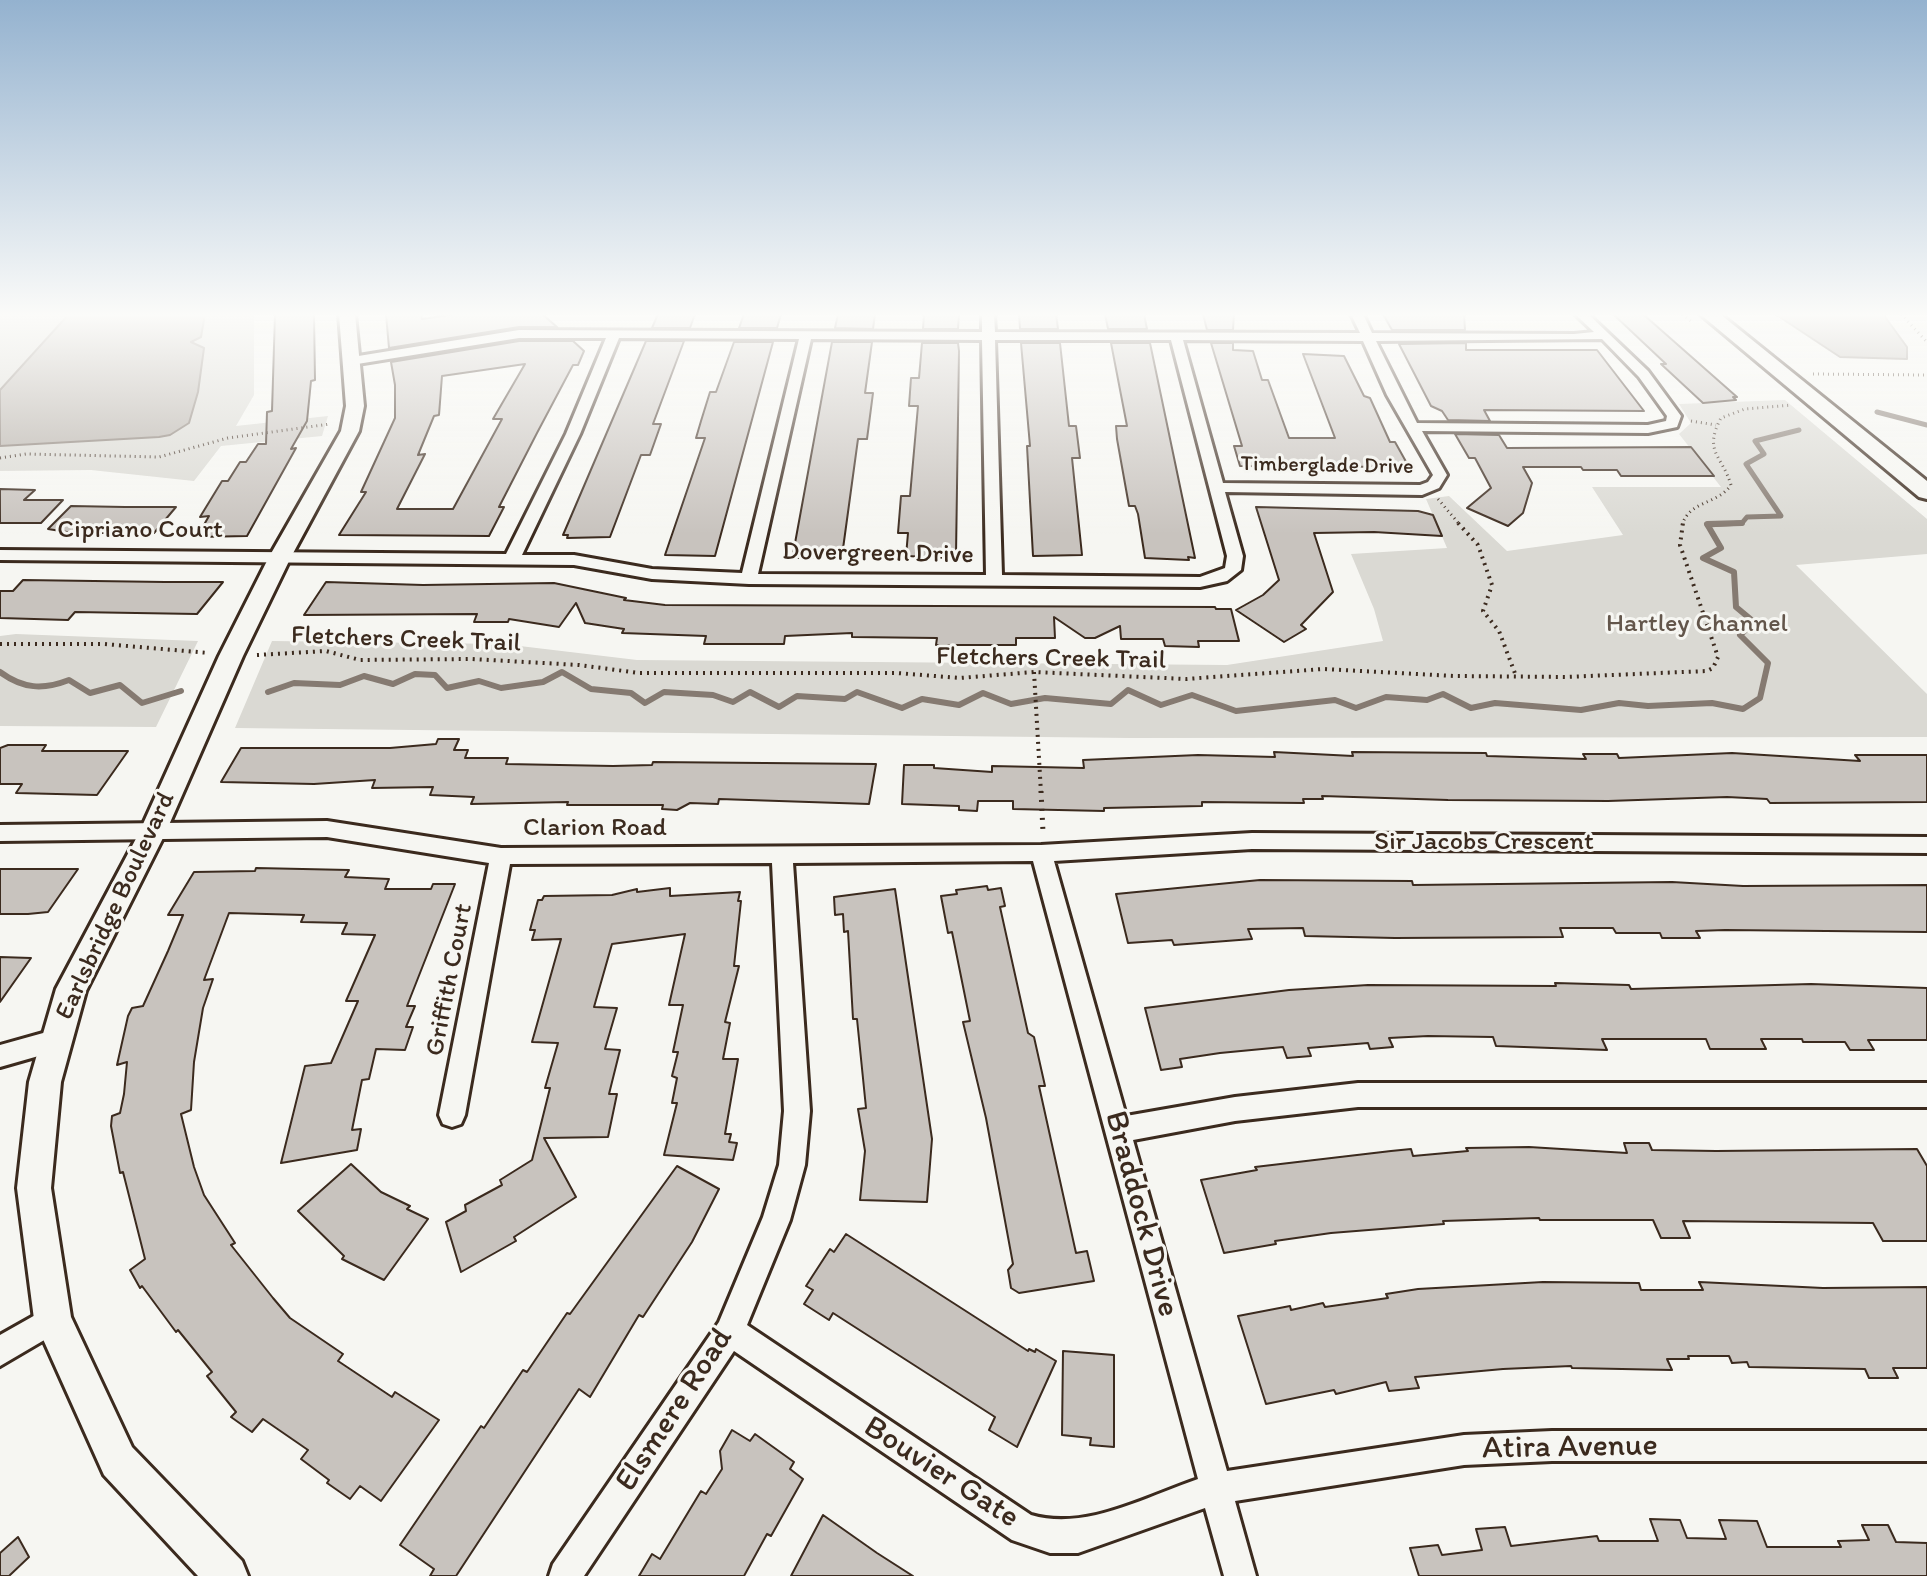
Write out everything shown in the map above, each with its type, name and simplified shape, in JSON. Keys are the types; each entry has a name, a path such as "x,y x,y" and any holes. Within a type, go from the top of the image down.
{"main road":[{"path":"1798,388 1927,492"}],"street":[{"name":"Earlsbridge Boulevard","path":"227,1576 118,1461 53,1319 34,1188 45,1082 71,989 152,834 231,656 280,557 350,431 355,406 353,388"},
{"path":"511,560 573,434 592,388"},
{"path":"749,579 794,388"},
{"path":"991,388 994,582"},
{"name":"Dovergreen Drive","path":"280,557 574,560 652,574 749,579 1200,582 1221,577 1233,570 1235,556 1190,388"},
{"name":"Timberglade Drive","path":"1217,487 1422,490 1434,485 1440,475 1391,388"},
{"path":"1414,427 1665,427 1672,424 1673,418 1654,388"},
{"name":"Cipriano Court","path":"0,555 280,557"},
{"name":"Clarion Road","path":"0,833 152,834 327,829 501,856 782,855 1042,842"},
{"name":"Sir Jacobs Crescent","path":"1042,842 1927,845"},
{"name":"Braddock Drive","path":"1042,842 1240,1576"},
{"name":"Elsmere Road","path":"565,1576 730,1331 751,1274 776,1220 792,1165 797,1111 782,855"},
{"name":"Griffith Court","path":"452,1115 501,856"},
{"path":"0,1056 54,1041"},
{"path":"1118,1130 1235,1109 1358,1095 1927,1095"},
{"path":"0,1351 53,1319"},
{"name":"Bouvier Gate","path":"730,1331 1023,1529 1050,1537 1078,1537 1217,1488"},
{"name":"Atira Avenue","path":"1217,1488 1464,1450 1552,1446 1927,1446"}],"path":[{"path":"1673,418 1716,425 1731,412 1816,403"},
{"path":"0,458 26,454 159,457 228,438 352,421"},
{"name":"Fletchers Creek Trail","path":"0,644 141,645 231,656 326,651 360,660 472,659 670,674 897,673 960,678 1034,672 1186,679 1323,669 1455,676 1698,672 1713,668 1718,657 1680,545 1679,525 1692,507 1722,496 1731,485 1711,441 1716,425"},
{"path":"1434,485 1437,498 1478,545 1492,585 1483,611 1499,631 1516,676"},
{"path":"1034,672 1042,842"}],"green space":[{"path":"0,388 254,388 254,395 236,426 328,416 322,436 221,446 194,481 91,470 0,471"},
{"name":"Hartley Channel","path":"1785,400 1927,519 1927,554 1796,565 1927,694 1927,737 1130,738 235,728 272,641 503,644 637,660 1227,665 1383,641 1374,609 1351,554 1447,548 1426,499 1449,496 1507,551 1623,535 1592,487 1721,487 1679,434 1691,423 1679,404"},
{"path":"16,634 198,641 156,727 0,726 0,636"}],"shaded area":[{"path":"2,388 199,388 189,423 170,435 0,446"}],"building":[{"path":"273,388 310,388 307,421 291,449 296,448 247,536 197,537 209,516 200,517 222,481 228,481 240,462 246,462 258,444 266,444 267,412 272,411"},
{"path":"395,388 441,388 439,415 434,416 418,455 425,454 397,509 453,509 502,419 493,419 511,388 561,388 499,507 504,507 489,536 339,535 366,492 361,492 395,418"},
{"path":"626,388 667,388 653,424 661,424 650,455 641,455 610,537 567,538 568,535 563,535"},
{"path":"718,388 761,388 715,556 665,555 705,438 696,438 710,392 716,392"},
{"path":"824,388 866,388 865,393 873,393 867,439 858,439 842,556 798,558 793,554"},
{"path":"910,388 958,388 956,555 949,558 906,556 908,533 898,533 901,496 910,496 918,406 909,406"},
{"path":"1025,388 1065,388 1069,426 1076,426 1080,458 1072,458 1082,555 1033,556 1027,446 1030,446"},
{"path":"1120,388 1159,388 1195,558 1145,558 1138,514 1135,506 1129,506 1117,439 1116,426 1127,426"},
{"path":"1224,388 1271,388 1289,438 1335,438 1316,388 1360,388 1364,396 1370,398 1390,442 1395,442 1409,467 1240,466 1234,446 1242,446"},
{"path":"1421,388 1626,388 1644,411 1484,410 1490,421 1448,420 1442,411 1431,406"},
{"path":"1686,388 1726,388 1737,397 1733,397 1736,400 1703,403"},
{"path":"1455,434 1499,435 1507,448 1691,447 1714,476 1621,476 1617,470 1523,467 1532,483 1523,513 1508,526 1467,508 1491,488 1475,458 1469,458"},
{"path":"0,489 35,490 24,500 63,500 41,523 0,523"},
{"path":"71,506 176,507 154,533 73,533 48,529"},
{"path":"1256,507 1418,511 1433,515 1442,536 1374,532 1314,533 1333,592 1301,625 1306,629 1284,642 1236,610 1263,595 1279,580"},
{"path":"23,580 223,582 197,614 75,612 68,620 0,618 0,591 13,591"},
{"path":"326,582 423,585 554,583 626,598 624,600 665,605 1215,607 1231,609 1239,641 1198,641 1199,647 1165,646 1163,639 1121,639 1120,626 1095,638 1085,638 1054,617 1055,638 1016,638 1016,645 936,645 937,638 852,637 852,633 785,636 784,644 704,644 706,636 622,633 624,629 585,623 576,603 559,627 509,619 508,622 474,622 477,614 304,615"},
{"path":"438,739 459,739 454,750 468,750 465,758 508,758 506,764 876,764 869,804 719,799 718,804 690,803 677,810 662,809 663,805 567,805 568,802 471,804 474,797 430,795 433,787 372,788 375,780 314,784 221,782 241,748 390,748 436,744"},
{"path":"8,745 46,745 42,751 128,751 97,795 16,793 22,784 0,784 0,748"},
{"path":"1274,752 1353,756 1352,752 1486,753 1487,756 1586,759 1583,754 1617,754 1619,758 1732,753 1860,761 1855,755 1927,755 1927,802 1770,803 1767,799 1727,797 1608,801 1322,796 1323,799 1303,799 1304,803 1202,802 1202,806 1104,808 1104,811 1013,809 1013,801 978,801 977,811 959,810 959,806 902,804 904,765 992,772 992,766 1084,768 1083,760 1198,755 1275,757"},
{"path":"256,868 349,870 345,877 389,879 385,889 431,889 433,884 455,884 407,1006 415,1006 406,1027 413,1027 405,1050 376,1049 369,1079 362,1080 352,1130 361,1129 357,1150 281,1163 305,1066 331,1063 358,1001 346,1001 375,935 342,934 347,923 301,922 304,915 229,913 204,980 213,979 203,1008 194,1062 191,1110 181,1114 204,1195 235,1243 231,1245 273,1298 290,1318 343,1354 338,1361 392,1397 395,1392 439,1420 381,1501 360,1486 350,1499 301,1459 308,1450 263,1419 252,1432 231,1417 236,1412 207,1376 212,1372 178,1330 176,1332 142,1286 140,1288 130,1270 145,1259 123,1172 120,1173 111,1126 112,1116 120,1113 124,1094 127,1062 117,1065 128,1016 132,1008 143,1006 183,915 168,915 194,872 255,871"},
{"path":"0,869 78,869 48,912 0,914"},
{"path":"1260,880 1412,881 1413,885 1672,882 1743,886 1927,885 1927,932 1725,930 1696,931 1700,938 1662,938 1660,933 1616,933 1613,928 1560,928 1563,937 1395,938 1305,936 1303,928 1248,929 1252,939 1174,945 1172,940 1128,943 1116,894"},
{"path":"987,886 988,890 1001,888 1005,906 1000,907 1028,1033 1034,1037 1045,1086 1039,1086 1076,1253 1087,1251 1094,1281 1019,1293 1011,1288 1008,1270 1013,1264 986,1118 963,1022 970,1021 952,932 948,933 941,896 957,894 956,890"},
{"path":"670,888 670,896 740,892 734,966 739,966 725,1022 730,1023 723,1059 738,1059 725,1134 731,1134 729,1142 737,1143 733,1160 664,1155 677,1103 672,1103 677,1078 672,1076 678,1052 673,1052 683,1005 669,1005 685,934 612,944 594,1007 617,1008 605,1049 620,1050 609,1094 617,1094 608,1137 544,1138 576,1197 514,1237 516,1241 461,1272 446,1222 466,1211 465,1205 502,1185 500,1180 532,1160 550,1088 545,1088 558,1043 532,1042 561,939 532,940 535,930 530,930 538,900 544,896 612,895 637,889 637,892"},
{"path":"895,889 932,1139 927,1202 860,1200 865,1151 858,1109 866,1108 857,1019 853,1019 848,931 844,932 843,914 835,915 834,897"},
{"path":"0,957 31,958 0,1002"},
{"path":"1555,983 1629,985 1631,989 1811,984 1927,988 1927,1040 1868,1040 1874,1050 1850,1050 1845,1042 1803,1042 1802,1039 1761,1039 1766,1049 1710,1049 1706,1039 1602,1039 1607,1050 1496,1046 1493,1037 1428,1036 1389,1038 1393,1047 1370,1049 1368,1043 1308,1048 1311,1056 1287,1058 1283,1047 1220,1053 1180,1059 1182,1067 1161,1070 1145,1008 1289,990 1368,985 1556,986"},
{"path":"1624,1143 1649,1143 1652,1150 1917,1149 1927,1166 1927,1241 1883,1241 1873,1223 1683,1221 1690,1238 1661,1238 1653,1220 1539,1218 1443,1221 1444,1224 1331,1233 1275,1241 1276,1244 1224,1253 1201,1180 1257,1170 1255,1167 1411,1149 1413,1156 1468,1151 1466,1148 1529,1147 1627,1153"},
{"path":"351,1164 381,1192 428,1219 384,1280 342,1259 344,1256 298,1211"},
{"path":"677,1166 719,1189 692,1242 643,1317 639,1315 590,1397 579,1389 456,1576 430,1576 434,1569 400,1545 481,1426 484,1428 523,1370 527,1372"},
{"path":"846,1234 1028,1351 1035,1352 1036,1349 1056,1361 1017,1447 989,1430 995,1417 833,1313 829,1320 804,1304 813,1290 806,1286 830,1249 834,1252"},
{"path":"1543,1282 1639,1283 1641,1290 1703,1290 1699,1282 1823,1288 1927,1287 1927,1368 1893,1368 1898,1378 1869,1378 1865,1369 1749,1367 1747,1362 1732,1363 1729,1356 1688,1356 1689,1359 1667,1359 1672,1370 1571,1366 1503,1369 1415,1377 1419,1388 1389,1391 1386,1382 1336,1394 1334,1390 1266,1404 1238,1316 1290,1306 1291,1310 1323,1303 1325,1307 1388,1298 1386,1294 1418,1289"},
{"path":"1063,1351 1114,1355 1114,1447 1090,1445 1091,1438 1062,1435"},
{"path":"732,1430 750,1441 755,1434 794,1462 790,1469 803,1479 771,1536 767,1534 744,1576 639,1576 652,1554 660,1559 701,1491 706,1494 722,1469 720,1451"},
{"path":"823,1515 877,1553 913,1576 791,1576"},
{"path":"1650,1519 1680,1520 1687,1538 1726,1539 1719,1520 1757,1521 1767,1547 1841,1547 1838,1541 1869,1540 1862,1525 1888,1525 1896,1542 1927,1543 1927,1576 1419,1576 1410,1548 1438,1545 1442,1555 1482,1550 1476,1529 1505,1527 1511,1546 1597,1536 1599,1541 1658,1541"},
{"path":"18,1537 29,1557 9,1576 0,1576 0,1553"}],"waterway":[{"path":"1877,412 1927,425"},
{"path":"1742,523 1747,517 1781,516 1746,464 1764,454 1755,441 1799,430"},
{"path":"1708,525 1742,523"},
{"path":"1708,525 1742,523"},
{"path":"268,692 294,683 340,685 364,676 393,684 415,674 435,675 447,688 479,681 501,688 543,682 562,672 591,689 631,693 645,703 664,692 713,695 733,702 750,692 779,707 797,696 845,699 857,692 902,708 922,699 959,705 983,693 1011,704 1045,698 1111,704 1128,690 1161,705 1192,695 1236,711 1335,700 1356,708 1386,697 1427,700 1443,694 1471,708 1495,703 1581,710 1619,703 1648,706 1712,703 1743,709 1760,698 1768,663 1740,635 1754,622 1736,607 1734,572 1703,558 1721,548 1708,525"},
{"path":"0,672 17,682 33,686 69,680 90,693 120,685 142,703 181,691"}]}
